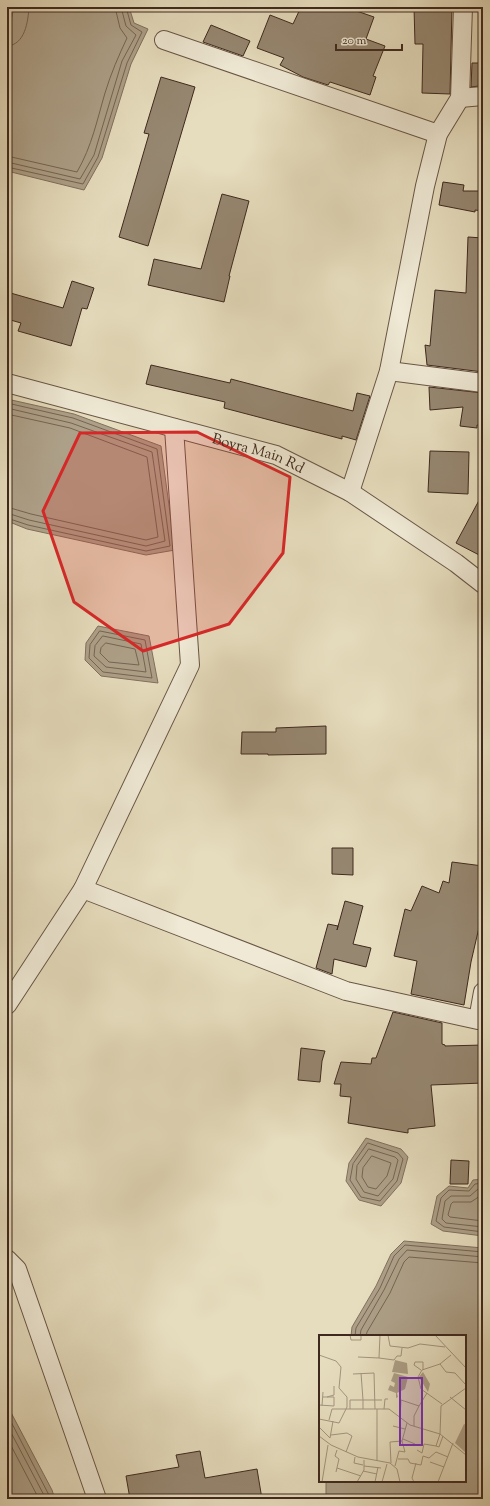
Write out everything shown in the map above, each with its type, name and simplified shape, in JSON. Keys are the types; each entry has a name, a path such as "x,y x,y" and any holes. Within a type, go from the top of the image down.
{"street":[{"path":"350,492 389,371 425,186 438,134 460,98 463,7"},
{"path":"164,40 438,134"},
{"path":"460,98 483,96"},
{"path":"389,371 483,383"},
{"name":"Boyra Main Rd","path":"7,383 276,455 350,492 456,563 483,584"},
{"path":"7,1005 82,890 190,665 174,428"},
{"path":"82,890 346,991 478,1020 483,992"},
{"path":"7,1259 17,1269 98,1499"}],"highlighted area":[{"path":"197,432 290,477 283,553 229,624 143,651 74,602 43,511 80,433"}],"water":[{"path":"14,7 129,7 134,23 148,29 131,64 102,158 84,190 7,171 7,38"},
{"path":"7,399 74,414 161,446 175,550 146,555 27,529 7,521"},
{"path":"98,626 149,636 158,683 101,676 85,660 86,643"},
{"path":"366,1138 401,1149 408,1157 401,1183 381,1206 359,1200 346,1181 349,1163"},
{"path":"483,1179 483,1236 443,1231 431,1224 437,1196 449,1186 468,1188 473,1180"},
{"path":"404,1241 483,1248 483,1499 326,1499 326,1482 466,1482 466,1335 351,1335 352,1327 376,1286 391,1254"},
{"path":"7,1405 52,1490 55,1499 7,1499"}],"building":[{"path":"301,7 345,7 374,17 366,39 385,46 373,76 376,77 370,95 330,82 328,85 303,77 280,65 284,58 257,48 270,15 293,24"},
{"path":"414,7 452,7 450,94 422,93 423,44 415,44"},
{"path":"211,25 250,41 243,56 203,42"},
{"path":"472,63 479,63 479,86 471,87"},
{"path":"161,77 195,87 148,246 119,237 149,134 144,133"},
{"path":"443,182 464,185 463,191 483,191 483,211 475,210 475,212 439,205"},
{"path":"222,194 249,201 229,276 224,302 148,285 154,259 201,269"},
{"path":"468,237 483,238 483,372 427,365 425,345 430,346 435,290 466,293"},
{"path":"72,281 94,288 87,309 82,308 71,346 18,331 21,323 7,319 7,292 63,308"},
{"path":"151,365 230,383 231,379 353,411 357,393 370,396 356,440 342,436 342,439 224,408 225,402 146,384"},
{"path":"429,387 483,393 483,426 477,425 477,428 460,426 463,407 430,410"},
{"path":"430,451 469,452 468,494 428,492"},
{"path":"483,493 483,557 456,543"},
{"path":"326,726 326,754 241,754 242,732 276,732 276,728"},
{"path":"332,848 353,848 353,875 332,874"},
{"path":"452,862 483,866 483,910 471,962 464,1005 411,994 417,961 394,956 405,909 411,911 422,886 439,893 443,881 449,883"},
{"path":"345,901 363,906 353,944 371,948 366,967 334,959 332,974 316,968 328,924 338,926 337,930"},
{"path":"393,1012 442,1023 442,1044 445,1046 483,1045 483,1083 431,1085 435,1126 408,1129 408,1133 348,1123 351,1097 340,1096 341,1084 334,1084 341,1062 371,1064 372,1058 376,1058"},
{"path":"301,1048 325,1051 322,1061 320,1082 298,1080"},
{"path":"451,1160 469,1161 468,1184 450,1184"},
{"path":"200,1451 205,1478 257,1469 262,1499 130,1499 126,1476 179,1467 176,1455"}]}
